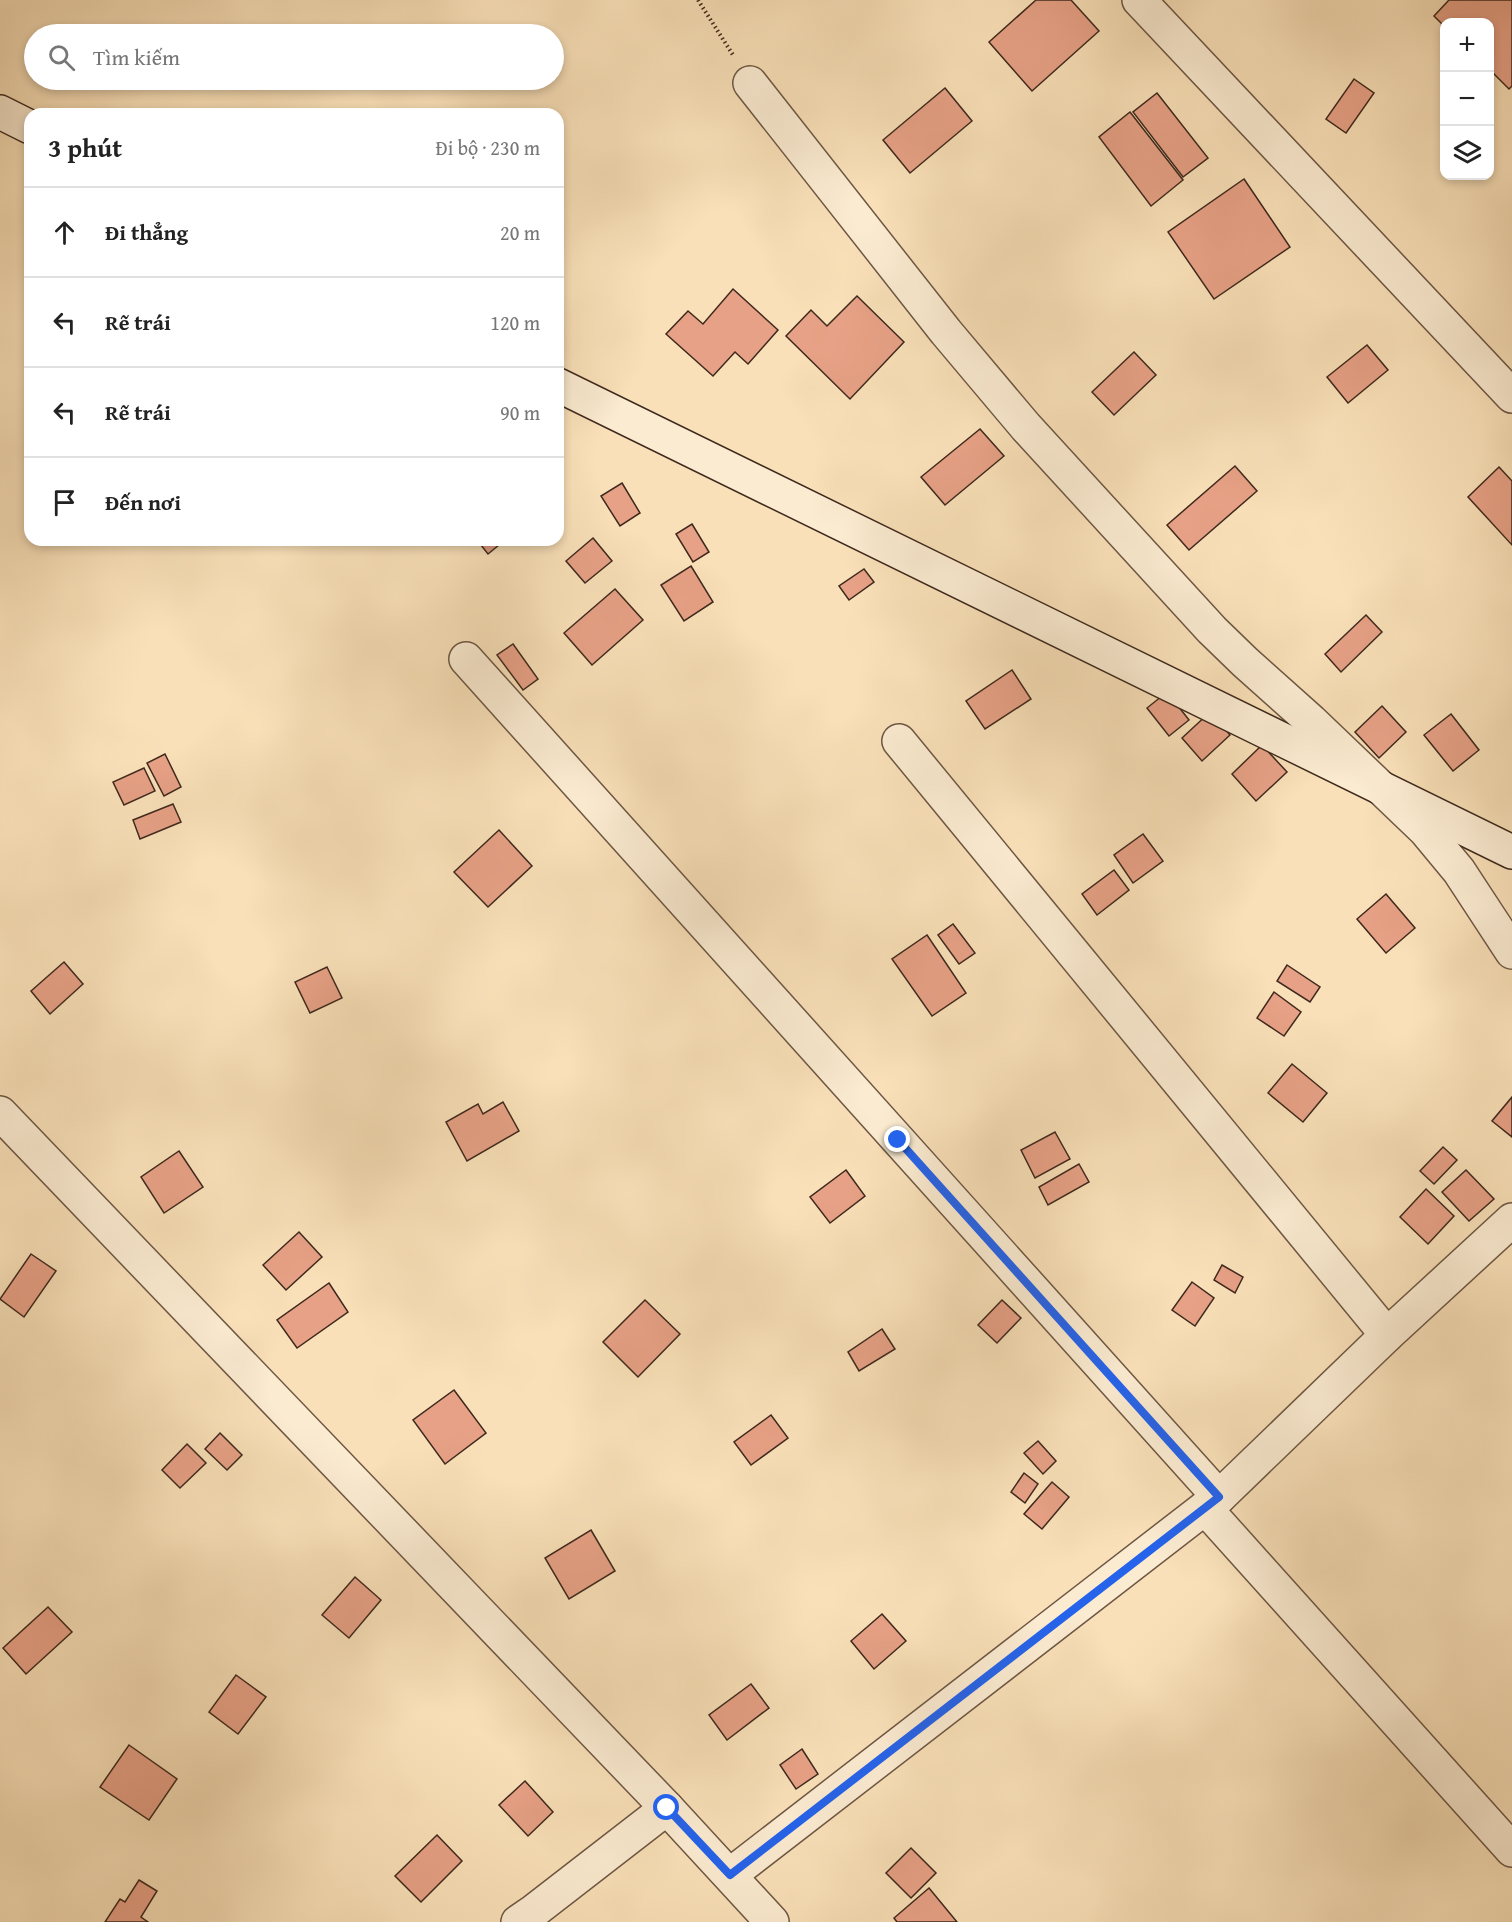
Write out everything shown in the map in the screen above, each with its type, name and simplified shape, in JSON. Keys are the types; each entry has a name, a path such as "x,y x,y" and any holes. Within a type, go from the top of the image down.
{"street":[{"path":"1139,0 1512,396"},
{"path":"750,83 946,332 1026,427 1212,630 1384,789 1441,849 1512,952"},
{"path":"0,112 24,124"},
{"path":"564,388 1512,852"},
{"path":"466,659 1212,1502 1512,1850"},
{"path":"899,741 1387,1335"},
{"path":"0,1113 667,1808 772,1922"},
{"path":"730,1875 1212,1502 1387,1335 1512,1220"},
{"path":"518,1922 667,1808"}],"path":[{"path":"698,0 750,83"}],"building":[{"path":"1036,0 1071,0 1099,31 1032,91 989,42"},
{"path":"1449,0 1512,0 1512,86 1509,89 1494,74 1494,18 1440,18 1440,22 1434,16"},
{"path":"1354,79 1374,93 1346,133 1326,119"},
{"path":"945,88 972,121 910,173 883,140"},
{"path":"1157,93 1208,158 1183,177 1133,112"},
{"path":"1130,112 1183,180 1151,206 1099,137"},
{"path":"1244,179 1290,247 1214,299 1168,232"},
{"path":"733,289 778,330 748,364 735,352 713,376 666,334 688,311 703,324"},
{"path":"857,296 904,342 850,399 786,336 811,310 827,326"},
{"path":"1367,345 1388,370 1348,403 1327,377"},
{"path":"1134,352 1156,375 1114,415 1092,392"},
{"path":"980,429 1004,456 945,505 921,477"},
{"path":"1235,466 1257,491 1189,550 1167,525"},
{"path":"1499,467 1512,481 1512,545 1468,497"},
{"path":"622,483 640,513 620,526 601,496"},
{"path":"692,524 709,552 693,562 676,534"},
{"path":"593,538 612,561 585,583 566,561"},
{"path":"482,546 498,546 488,554"},
{"path":"691,566 713,602 684,621 661,585"},
{"path":"864,569 874,582 849,600 839,586"},
{"path":"615,589 643,620 592,665 564,633"},
{"path":"1366,615 1382,632 1341,672 1325,654"},
{"path":"513,644 538,679 523,690 497,655"},
{"path":"1012,670 1031,699 985,729 966,701"},
{"path":"1167,692 1189,720 1169,736 1147,708"},
{"path":"1382,706 1406,732 1379,758 1355,732"},
{"path":"1210,712 1230,735 1202,761 1182,738"},
{"path":"1451,714 1479,750 1453,771 1424,735"},
{"path":"1262,745 1287,772 1256,801 1232,774"},
{"path":"165,754 181,787 164,796 147,763"},
{"path":"144,768 155,791 124,805 113,782"},
{"path":"173,804 181,822 140,839 133,820"},
{"path":"499,830 532,866 488,907 454,872"},
{"path":"1143,834 1163,861 1133,883 1114,855"},
{"path":"1114,870 1129,890 1097,915 1082,894"},
{"path":"1386,894 1415,928 1386,953 1357,919"},
{"path":"953,924 975,953 959,964 938,935"},
{"path":"927,935 966,993 932,1016 892,959"},
{"path":"64,962 83,984 50,1014 31,991"},
{"path":"1287,965 1320,987 1310,1002 1277,981"},
{"path":"327,967 342,998 310,1013 295,982"},
{"path":"1274,992 1301,1012 1284,1036 1257,1018"},
{"path":"1292,1064 1327,1093 1303,1122 1268,1093"},
{"path":"1512,1097 1512,1137 1492,1121"},
{"path":"503,1102 519,1131 467,1161 446,1122 478,1104 483,1114"},
{"path":"1055,1132 1070,1159 1035,1178 1021,1150"},
{"path":"1443,1147 1457,1160 1434,1184 1420,1171"},
{"path":"179,1151 203,1187 164,1213 141,1177"},
{"path":"1079,1164 1089,1182 1048,1205 1039,1187"},
{"path":"846,1170 865,1196 830,1223 810,1197"},
{"path":"1466,1170 1494,1199 1469,1221 1442,1192"},
{"path":"1426,1189 1454,1216 1428,1244 1400,1217"},
{"path":"299,1232 322,1257 286,1290 263,1265"},
{"path":"31,1254 56,1271 24,1317 0,1299"},
{"path":"1222,1265 1243,1277 1235,1293 1214,1280"},
{"path":"1192,1282 1214,1298 1195,1326 1172,1310"},
{"path":"329,1283 348,1312 297,1348 277,1320"},
{"path":"645,1300 680,1334 638,1377 603,1342"},
{"path":"1002,1300 1021,1318 997,1343 978,1325"},
{"path":"882,1329 895,1349 859,1371 848,1352"},
{"path":"454,1390 486,1433 445,1464 413,1420"},
{"path":"771,1415 788,1438 751,1465 734,1442"},
{"path":"220,1433 242,1455 227,1470 205,1449"},
{"path":"1038,1441 1056,1461 1043,1474 1024,1453"},
{"path":"187,1444 206,1463 180,1488 162,1470"},
{"path":"1024,1473 1038,1484 1025,1503 1011,1492"},
{"path":"1052,1482 1069,1497 1042,1529 1024,1514"},
{"path":"591,1530 615,1571 569,1599 545,1558"},
{"path":"355,1577 381,1600 349,1638 322,1615"},
{"path":"48,1607 72,1632 26,1674 3,1648"},
{"path":"882,1614 906,1641 874,1669 851,1641"},
{"path":"236,1675 266,1697 238,1734 209,1712"},
{"path":"751,1684 769,1708 727,1740 709,1715"},
{"path":"129,1745 177,1779 149,1820 100,1787"},
{"path":"802,1749 818,1774 796,1789 780,1765"},
{"path":"525,1781 553,1812 528,1836 499,1805"},
{"path":"437,1835 462,1861 421,1902 395,1876"},
{"path":"911,1848 936,1873 911,1898 886,1873"},
{"path":"139,1880 157,1891 141,1917 148,1922 105,1922 120,1899 125,1902"},
{"path":"929,1888 957,1922 897,1922 894,1918"}],"route":[{"path":"667,1808 730,1875 1219,1497 898,1140"}]}
